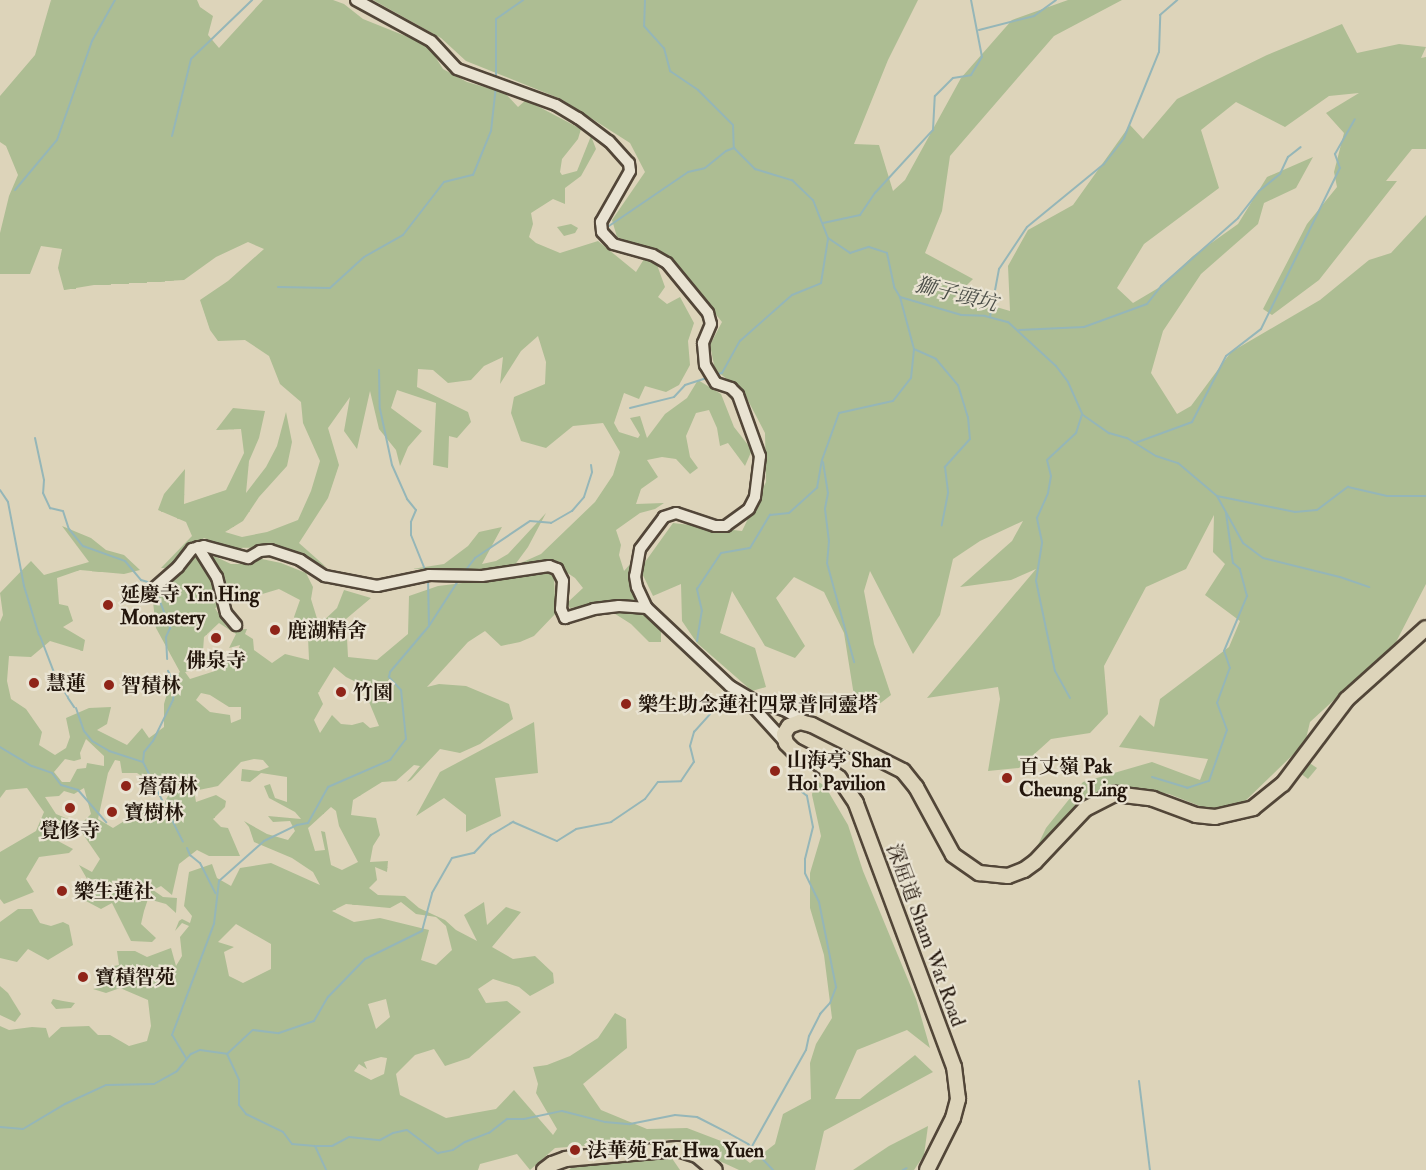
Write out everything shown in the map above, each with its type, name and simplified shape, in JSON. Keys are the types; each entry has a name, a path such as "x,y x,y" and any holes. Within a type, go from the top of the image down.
{"main road":[{"path":"786,743 784,734 791,724 808,723 903,771 916,787 953,855 980,873 1008,876 1024,870 1035,862 1085,809 1115,795 1153,799 1196,815 1215,817 1253,808 1283,784 1347,699 1426,628"},
{"name":"深屈道 Sham Wat Road","path":"786,743 794,751 820,764 839,778 853,797 954,1067 958,1099 953,1118 927,1170"},
{"path":"544,1170 566,1159 678,1149 697,1155 716,1170"}],"street":[{"name":"深屈道 Sham Wat Road","path":"356,0 438,45 457,69 556,105 609,141 622,153 631,168 601,222 602,232 613,244 653,255 667,263 710,317 711,324 703,343 703,356 716,383 731,388 738,395 760,450 755,497 749,509 726,526 715,526 683,514 664,517 640,549 637,562 637,587 647,608 702,662 743,695 786,743"},
{"path":"198,546 217,577 226,613 236,625"},
{"path":"145,596 178,567 192,549 198,546 248,558 260,551 270,550 300,560 325,576 377,586 429,576 482,576 549,566 557,569 563,580 561,609 565,618 594,609 619,606 647,608"},
{"name":"深屈道 Sham Wat Road","path":"743,695 784,710 808,723"}],"green space":[{"path":"51,0 197,0 200,7 213,16 208,35 219,48 263,0 333,0 344,4 363,19 428,45 443,69 467,82 505,93 518,107 526,100 581,129 578,139 562,159 560,172 562,175 577,171 591,136 596,149 581,176 565,188 565,204 553,199 531,213 533,224 529,237 536,243 560,253 598,241 636,272 644,259 656,262 665,287 658,297 667,304 680,297 694,323 688,341 690,365 679,385 666,392 645,386 639,399 624,393 614,423 619,432 638,438 640,435 630,418 640,416 647,438 665,414 687,398 698,380 721,394 734,427 752,450 745,466 728,443 720,446 717,428 709,410 696,413 686,436 690,457 698,468 690,474 676,459 662,457 647,460 658,477 641,489 636,504 664,503 655,509 640,513 616,530 621,545 619,555 624,571 632,562 629,578 635,601 661,631 661,642 649,642 631,624 609,610 588,605 570,608 567,603 583,588 575,578 553,563 556,613 534,636 501,646 485,631 468,642 427,687 439,684 466,686 509,704 513,719 480,744 460,753 440,749 411,780 407,782 420,766 414,765 396,781 382,782 353,800 351,815 376,818 380,835 373,846 370,862 388,861 387,872 375,867 377,880 369,888 378,895 405,896 419,908 445,920 456,930 477,941 464,915 484,902 487,925 506,907 521,912 492,947 513,959 535,956 553,973 554,983 530,996 519,987 493,979 478,989 486,1003 507,1001 521,1012 469,1058 445,1066 434,1049 415,1055 396,1074 400,1095 446,1118 496,1109 514,1090 553,1135 557,1129 536,1093 538,1084 533,1067 547,1065 570,1056 598,1038 615,1013 626,1019 627,1048 583,1084 601,1110 647,1129 687,1128 721,1141 750,1163 775,1144 783,1114 811,1099 810,1063 816,1044 832,1018 824,955 810,908 810,873 821,836 812,795 814,779 825,786 848,825 863,871 916,999 930,1048 907,1030 857,1050 835,1099 860,1099 915,1055 933,1072 824,1131 815,1170 739,1170 672,1139 555,1148 530,1170 517,1154 480,1164 478,1170 0,1170 0,1026 9,1030 46,1028 49,1038 61,1027 89,1026 98,1035 110,1035 129,1046 147,1041 151,1026 148,1000 120,988 106,993 93,989 105,986 108,977 103,968 119,965 117,951 135,951 147,957 171,948 176,966 182,956 180,937 189,926 182,923 175,931 179,921 182,919 190,923 192,916 184,906 189,872 212,864 217,878 231,886 240,868 271,863 320,885 313,872 292,858 254,842 249,827 244,821 267,834 288,840 295,831 290,821 273,822 268,816 301,819 295,812 269,798 264,786 270,784 275,798 287,802 287,777 261,773 250,782 241,781 242,769 259,771 269,767 263,760 254,759 241,762 218,786 194,791 196,802 216,795 226,801 225,807 213,819 221,827 228,828 240,856 209,856 197,850 179,864 172,895 161,886 153,890 163,897 177,898 176,913 166,904 148,899 141,924 156,938 152,942 131,941 112,903 101,909 84,900 90,884 79,865 92,872 100,859 78,827 91,814 84,788 74,794 64,791 59,796 45,797 56,814 68,819 58,841 73,849 69,853 39,857 26,879 34,892 4,904 0,899 0,852 36,831 44,812 27,788 6,790 0,798 0,622 3,615 0,593 31,561 44,575 89,562 62,526 91,538 106,550 124,555 140,570 124,574 80,570 57,578 59,604 68,606 73,621 63,627 85,640 83,651 50,641 31,657 9,656 7,681 11,699 26,709 42,732 39,745 55,755 66,748 70,737 66,718 89,708 111,707 107,724 97,730 127,745 142,728 149,738 164,727 164,704 168,690 149,695 142,691 149,683 167,682 180,672 156,628 153,602 185,568 195,553 216,557 231,564 245,564 257,558 281,563 306,573 313,587 311,599 319,625 337,608 344,590 371,598 346,619 348,657 377,660 408,634 409,596 438,586 513,577 506,566 478,571 450,568 412,569 444,564 468,546 479,532 502,527 482,564 496,561 508,554 546,513 528,547 514,566 541,554 595,502 613,475 620,452 603,423 573,426 546,448 521,441 511,413 514,397 545,384 546,362 538,336 521,351 500,384 503,357 484,366 471,380 448,383 433,370 418,369 417,387 468,412 471,422 457,438 449,436 448,468 433,465 436,403 397,390 391,408 422,431 408,447 400,466 396,450 379,429 370,391 357,449 344,431 350,397 328,428 339,465 328,498 299,543 326,567 283,547 229,548 204,538 165,568 161,568 192,536 186,522 158,510 164,494 185,469 184,504 226,490 244,453 241,429 216,430 233,408 265,411 259,438 249,461 246,493 266,467 277,446 286,412 292,442 287,466 259,497 243,521 225,532 242,537 267,532 298,520 311,491 320,461 303,423 301,402 280,384 269,356 245,340 218,341 210,330 200,300 228,281 264,249 248,242 216,257 184,280 94,285 64,290 58,268 62,249 41,246 30,274 0,274 0,233 9,196 18,175 6,146 0,142 0,96 35,55","holes":["279,589 300,600 294,617 308,637 309,660 285,654 272,663 254,650 253,639 245,634 247,629 234,630 226,626 215,608","219,623 236,634 229,648 240,645 235,658 223,663 219,656 212,658 203,651 204,637","214,665 215,671 190,679 185,672","334,667 346,677 362,685 379,726 370,728 363,722 352,725 341,724 332,715 320,733 314,720 323,704 318,693","201,693 210,695 229,707 241,707 241,719 231,723 230,715 210,712 196,700","86,739 104,756 104,766 87,763 86,768 77,769 70,782 62,782 54,772 65,759 74,761 81,759 80,753","115,760 120,761 122,773 137,773 149,781 158,777 170,792 161,809 149,810 146,800 129,818 113,828 98,819 108,773","331,807 336,811 339,826 358,862 342,870 331,865 325,832 321,831 325,850 315,851 308,828","401,902 416,914 436,917 446,926 452,950 436,965 421,960 429,930 380,918 354,922 332,911 346,904 390,908","236,924 271,944 271,969 243,983 229,976 224,952 234,947 218,942","386,999 390,1017 376,1029 368,1004","381,1057 387,1058 384,1074 371,1080 354,1071 359,1064 367,1069 364,1062"]},
{"path":"373,0 918,0 888,60 854,144 879,145 893,191 905,180 961,78 1012,20 1068,0 1122,0 1054,36 950,156 942,211 925,253 973,279 952,300 986,304 1010,311 1008,266 1028,230 1073,205 1130,125 1143,139 1177,99 1267,55 1342,24 1357,53 1399,44 1426,47 1421,58 1426,57 1426,149 1412,149 1386,181 1397,181 1319,280 1272,315 1263,309 1307,224 1337,187 1334,172 1344,133 1326,113 1359,93 1329,96 1285,127 1236,102 1201,130 1219,188 1144,244 1117,288 1133,303 1160,287 1193,256 1238,224 1267,177 1313,157 1296,188 1264,203 1258,224 1201,274 1163,331 1151,373 1177,414 1191,406 1231,352 1320,300 1369,260 1391,253 1426,215 1426,584 1395,644 1310,722 1305,743 1241,805 1210,810 1169,794 1110,786 1092,796 1036,849 1046,828 1083,782 1152,762 1200,780 1208,759 1119,747 1140,715 1154,727 1160,699 1229,647 1240,621 1205,595 1225,564 1213,552 1214,515 1186,569 1146,587 1104,666 1108,714 1090,733 1051,739 1019,768 988,771 1000,699 998,687 927,698 1036,569 1011,580 960,587 1012,541 1023,521 980,541 953,559 940,615 913,654 870,571 864,591 874,644 891,695 878,705 855,702 844,633 824,592 794,577 776,598 805,646 795,658 765,646 732,591 720,633 755,648 766,687 752,691 697,643 682,621 681,584 653,596 640,569 673,523 742,531 766,482 765,433 743,391 715,370 710,345 722,322 670,257 617,237 612,220 645,172 630,143 561,99 466,61 441,38"},
{"path":"571,224 578,228 575,233 564,236 557,227"},
{"path":"534,722 538,773 495,778 501,816 466,832 466,815 444,798 416,816 440,772"},
{"path":"1308,762 1317,768 1308,779 1300,773"},
{"path":"18,909 32,909 40,923 51,926 63,922 69,925 73,945 48,960 28,949 17,962 0,958 0,922"},
{"path":"0,986 8,993 21,1014 15,1022 0,1015"},
{"path":"53,999 75,1003 71,1008 56,1009 51,1003"},
{"path":"928,1126 924,1155 914,1170 853,1170 889,1146"},
{"path":"669,1154 680,1170 569,1170 571,1168"}],"waterway":[{"path":"15,190 57,140 92,41 115,0"},
{"path":"172,136 191,59 252,0"},
{"path":"496,80 496,19 523,0"},
{"name":"獅子頭坑","path":"645,0 644,26 664,48 670,71 698,90 733,125 734,148 755,169 792,180 813,200 828,238 850,253 869,247 887,253 894,287 900,297 961,315 985,316 1008,322 1056,366 1068,382 1083,415 1109,433 1127,438 1156,456 1178,463 1217,496 1243,543 1263,558 1340,577 1369,587"},
{"path":"823,223 860,215 875,193 933,130 935,96 953,78 971,75 982,57 971,0"},
{"path":"979,30 1034,16 1056,0"},
{"path":"990,317 999,269 1027,227 1104,164 1124,138 1159,52 1160,15 1177,0"},
{"path":"278,287 330,288 364,257 403,235 444,182 473,175 491,131 496,86"},
{"path":"1135,443 1192,422 1226,356 1261,329 1340,168 1335,154 1355,119"},
{"path":"1019,330 1084,327 1147,304 1161,286 1238,218 1259,191 1280,174 1288,157 1301,147"},
{"path":"606,228 688,172 705,168 726,151 734,148"},
{"path":"715,375 722,373 740,341 792,295 821,283 828,239"},
{"path":"697,641 702,611 697,589 721,553 750,548 770,515 789,513 817,488 822,460 839,413 893,401 911,378 914,349 900,297"},
{"path":"914,349 936,359 958,385 968,417 970,439 945,467 948,493 942,525"},
{"path":"379,370 380,409 392,465 407,499 416,510 411,522 411,535 426,572"},
{"path":"630,408 674,397 685,385 710,377"},
{"path":"1070,698 1055,671 1036,581 1042,542 1037,518 1048,493 1051,476 1047,460 1076,433 1082,415"},
{"path":"35,438 44,480 43,493 50,508 63,511 69,529 83,546 125,561 141,580 148,582"},
{"path":"823,462 828,493 825,509 829,541 827,563 854,662"},
{"path":"465,571 475,558 530,521 551,523 572,511 584,497 592,472 591,465"},
{"path":"1217,496 1295,512 1317,510 1348,487 1387,496 1426,496"},
{"path":"0,490 8,502 24,586 39,635"},
{"path":"1152,777 1187,788 1209,781 1227,730 1217,703 1230,668 1224,651 1247,596 1240,569 1233,563 1226,513"},
{"path":"186,1058 172,1035 214,924 219,881 264,841 297,825 308,823 328,787 390,760 406,739 401,690 389,677 390,672 429,626 428,580"},
{"path":"429,626 458,581"},
{"path":"156,591 170,628 166,637 167,659"},
{"path":"40,636 54,672"},
{"path":"143,762 144,752 153,741 173,700 175,683 168,671"},
{"path":"54,674 68,697"},
{"path":"68,698 74,707"},
{"path":"0,1127 23,1129 65,1104 106,1085 154,1084 177,1071 191,1054 200,1050 227,1054 253,1030 279,1033 314,1021 328,997 365,959 422,931 432,893 452,858 474,853 491,835 513,822 557,841 576,829 611,822 645,799 658,782 681,781 694,762 690,746 694,732 710,714 715,699"},
{"path":"76,708 84,731 92,741 109,751 143,762 183,842"},
{"path":"0,747 32,766 52,773 61,785 78,790 106,822"},
{"path":"751,1148 806,1050 809,1036 820,1014 830,1003 836,987 819,902 805,873 805,859 813,827 807,796 802,792 798,775"},
{"path":"187,848 190,855 200,863 215,893"},
{"path":"227,1054 239,1080 239,1105 246,1114 283,1132 292,1144 315,1146 326,1170"},
{"path":"1139,1081 1150,1170"},
{"path":"315,1146 332,1146 349,1137 380,1140 393,1133 407,1130 438,1153 453,1150 465,1142 489,1133 507,1119 524,1119 562,1111 605,1122 630,1124 675,1115 697,1117 748,1144 773,1170"},
{"path":"903,1170 907,1168"}],"place":[{"name":"延慶寺 Yin Hing Monastery","path":"108,605"},
{"name":"鹿湖精舍","path":"275,630"},
{"name":"佛泉寺","path":"216,638"},
{"name":"慧蓮","path":"34,683"},
{"name":"智積林","path":"109,685"},
{"name":"竹園","path":"341,692"},
{"name":"樂生助念蓮社四眾普同靈塔","path":"626,704"},
{"name":"山海亭 Shan Hoi Pavilion","path":"775,771"},
{"name":"百丈嶺 Pak Cheung Ling","path":"1007,778"},
{"name":"薝蔔林","path":"126,786"},
{"name":"覺修寺","path":"70,808"},
{"name":"寶樹林","path":"112,812"},
{"name":"樂生蓮社","path":"62,891"},
{"name":"寶積智苑","path":"83,977"},
{"name":"法華苑 Fat Hwa Yuen","path":"575,1150"}]}
